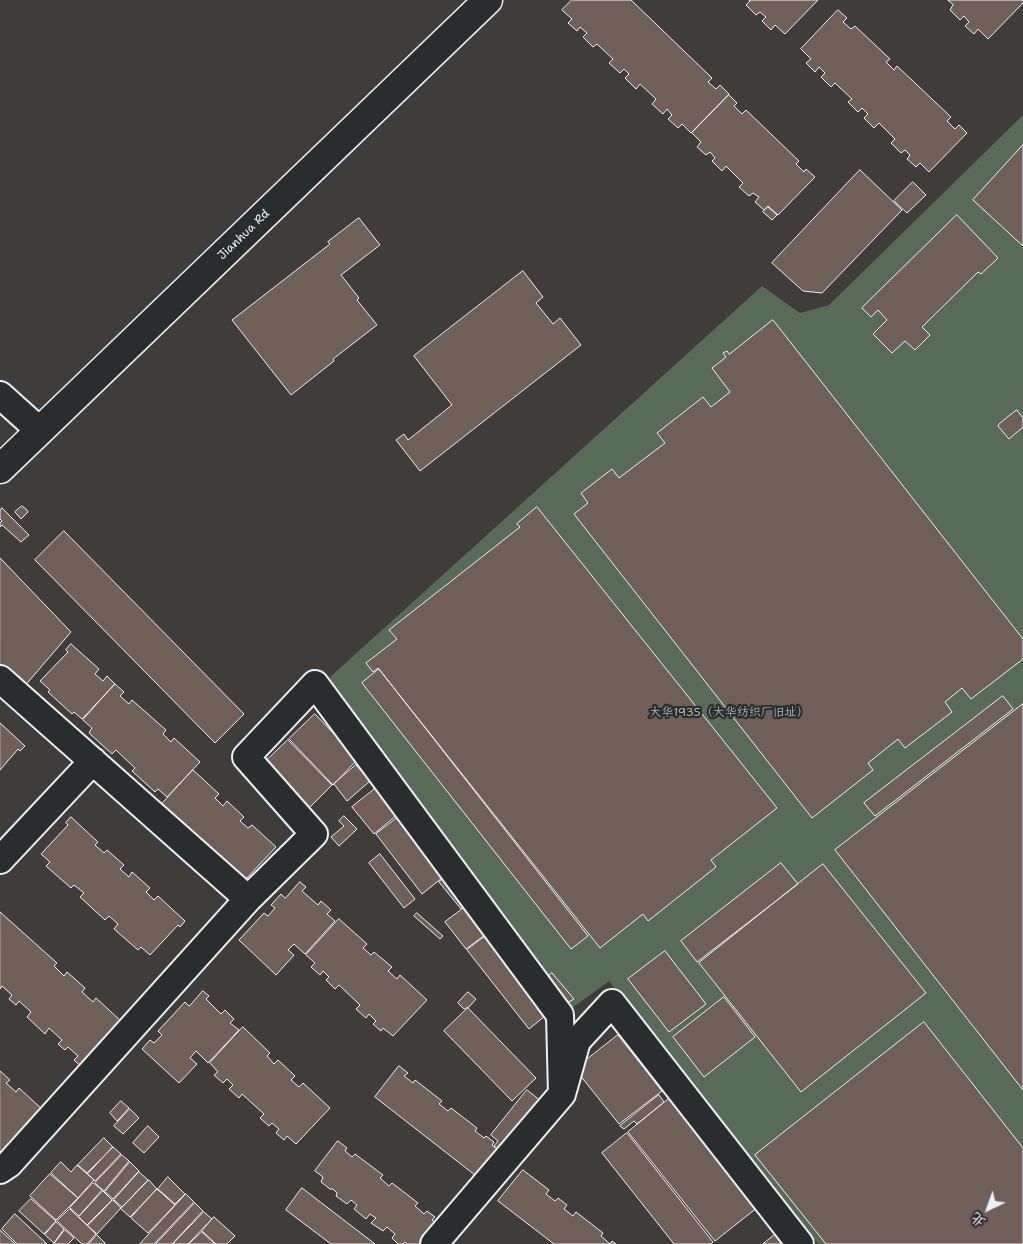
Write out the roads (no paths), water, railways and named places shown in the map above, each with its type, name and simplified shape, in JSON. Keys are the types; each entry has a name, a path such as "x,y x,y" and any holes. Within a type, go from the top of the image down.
{"street":[{"name":"Jianhua Rd","path":"0,469 488,0"},
{"path":"0,395 40,431"},
{"path":"0,679 248,899"},
{"path":"0,1170 9,1164 248,899 314,834 246,757 316,684 560,1015 562,1094"},
{"path":"0,860 93,761"},
{"path":"434,1244 562,1094 577,1041 612,1003 800,1244"}],"park label":[{"name":"大华1935（大华纺织厂旧址）","path":"729,713"}]}
